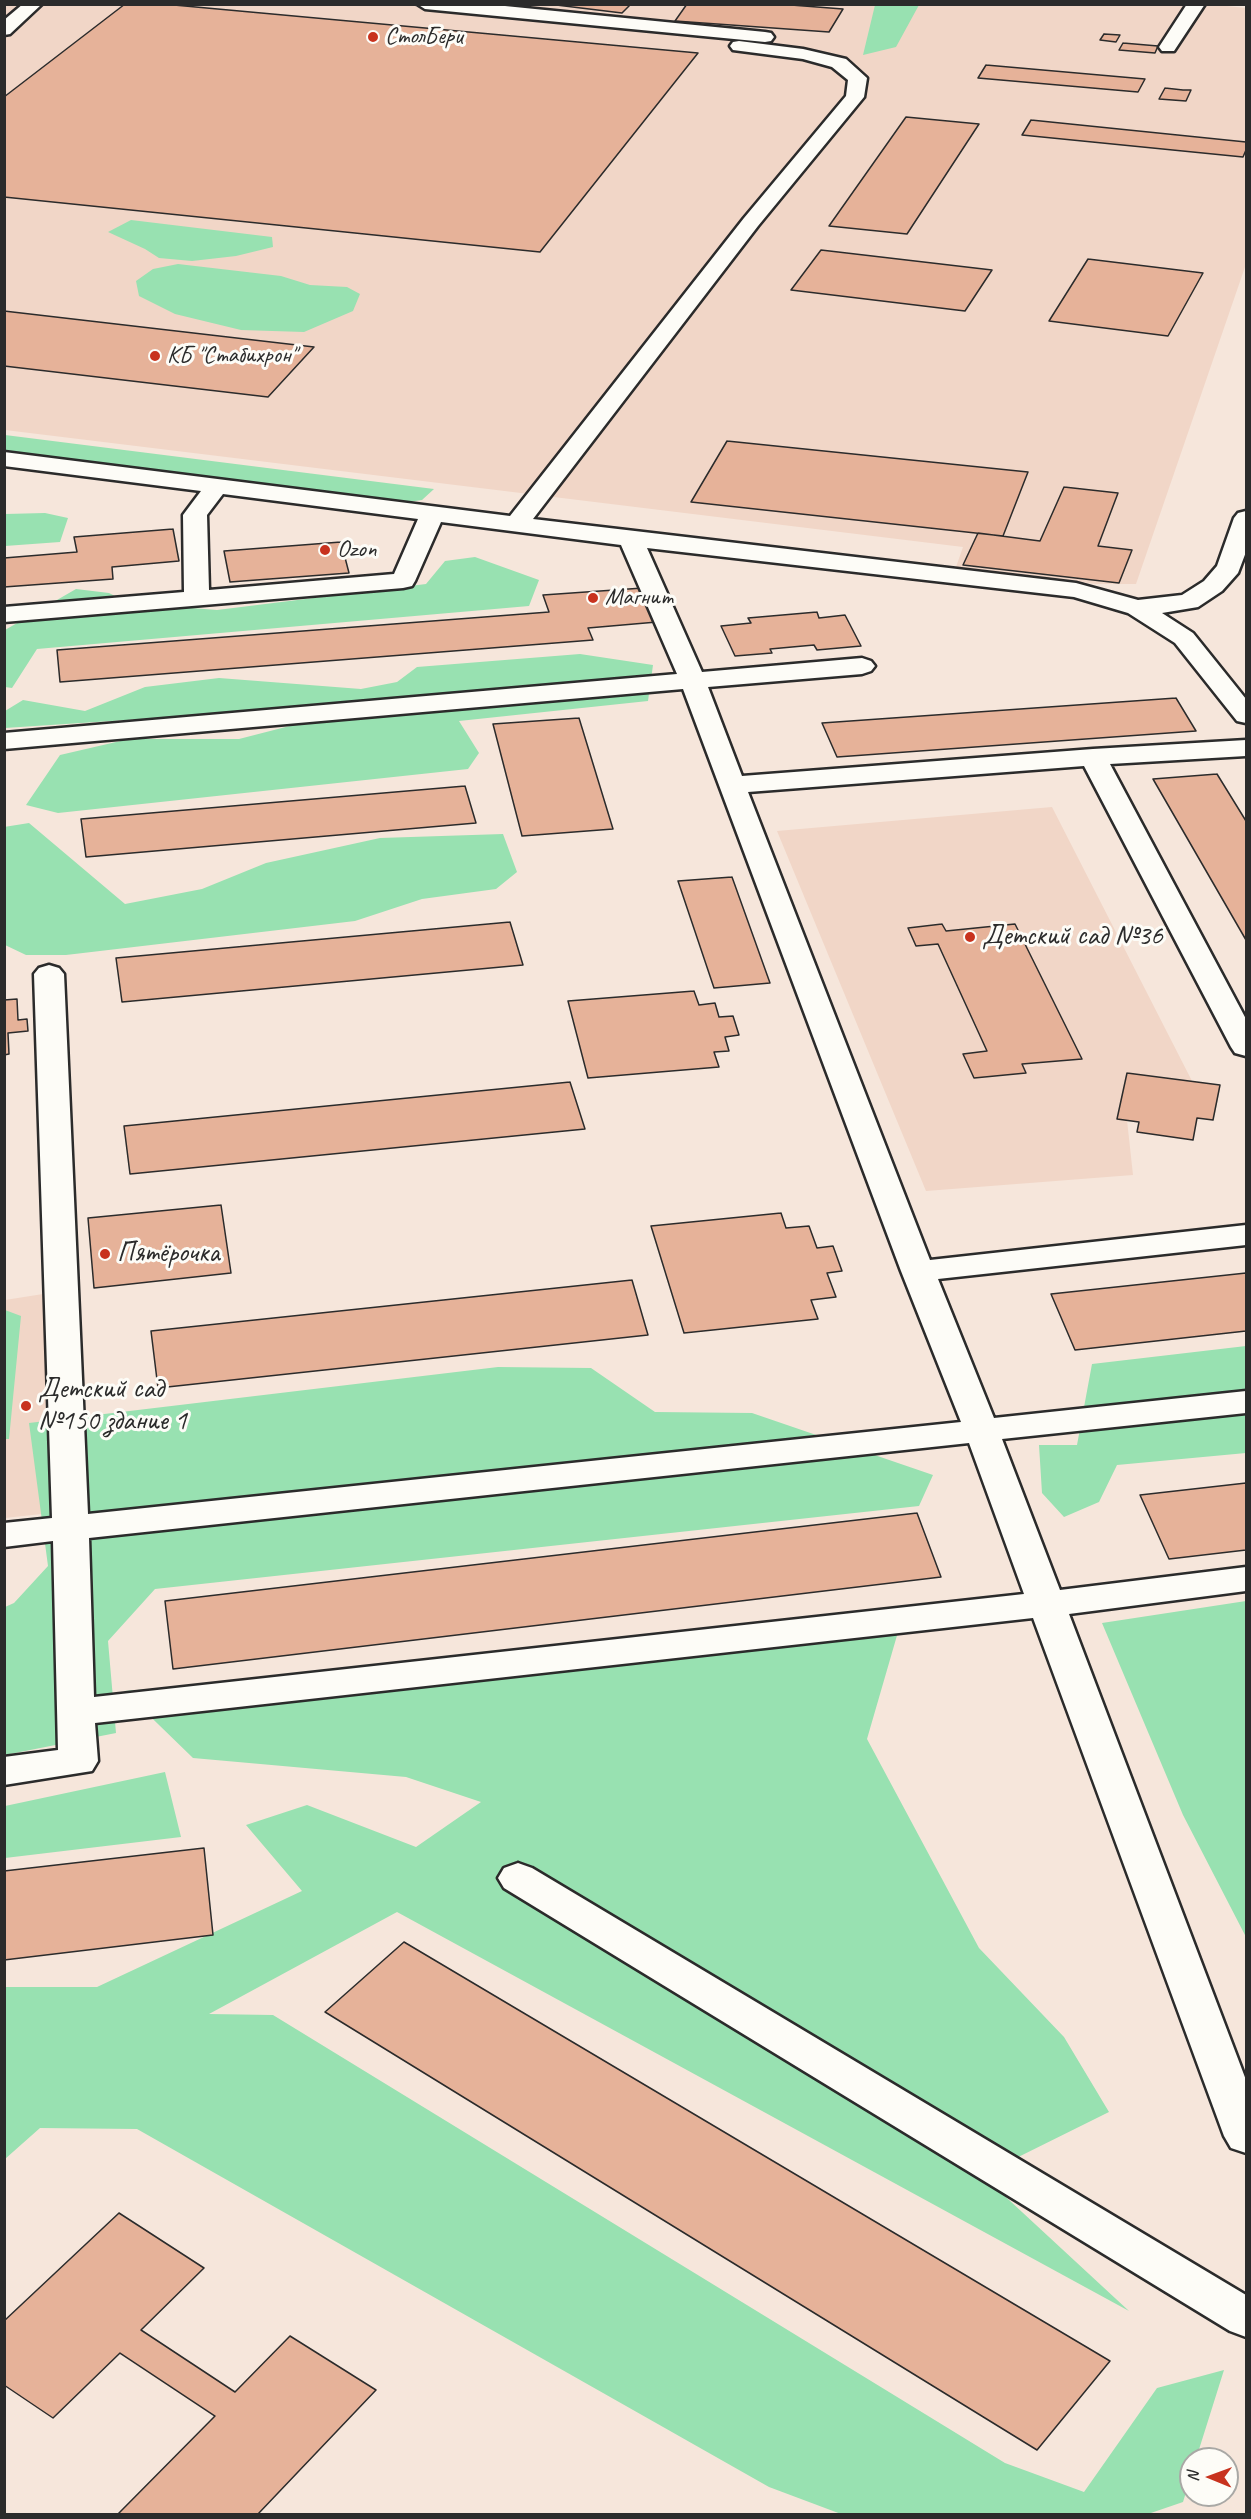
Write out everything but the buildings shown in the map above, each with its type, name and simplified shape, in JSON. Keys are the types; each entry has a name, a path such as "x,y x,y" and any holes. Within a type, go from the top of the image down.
{"street":[{"path":"4,30 34,4"},
{"path":"425,4 816,42 803,54"},
{"path":"1168,46 1196,4"},
{"path":"517,524 751,222 855,97 858,78 839,63 803,54 739,46"},
{"path":"4,459 631,539 1076,590 1137,608 1184,638 1246,715"},
{"path":"197,598 195,515 217,486"},
{"path":"4,615 403,581 432,514"},
{"path":"1137,608 1189,602 1213,586 1229,568 1246,518"},
{"path":"631,539 692,681 918,1271 981,1429 1246,2136"},
{"path":"4,741 862,666"},
{"path":"731,785 1093,757 1246,748"},
{"path":"1093,757 1246,1047"},
{"path":"4,1771 78,1761 71,1529 48,974"},
{"path":"918,1271 1246,1235"},
{"path":"4,1535 1246,1402"},
{"path":"75,1712 1048,1604 1246,1579"},
{"path":"518,1878 1246,2318"}],"shaded area":[{"path":"1208,4 1246,8 1246,264 1136,584 1096,584 956,567 963,547 5,430 5,5"},
{"name":"Детский сад №36","path":"1052,807 1192,1081 1127,1073 1117,1119 1127,1120 1133,1175 926,1191 777,831"},
{"name":"Детский сад №150 здание 1","path":"43,1294 51,1513 5,1518 5,1300"}],"green space":[{"path":"875,5 919,5 896,47 863,55"},
{"path":"131,220 272,237 273,247 236,256 192,261 159,258 108,232"},
{"path":"178,264 281,276 310,285 347,287 360,294 353,311 304,332 241,330 175,314 139,296 136,281 153,269"},
{"path":"5,435 434,489 422,500 401,503 5,453"},
{"path":"45,513 68,518 60,542 5,546 5,514"},
{"path":"475,557 539,580 529,606 37,649 12,688 5,687 5,630 76,589 109,593 129,603 217,610 426,584 445,561"},
{"path":"580,654 653,665 648,701 459,721 479,753 468,769 58,813 26,805 60,755 129,739 239,739 309,721 309,708 5,728 5,711 23,700 85,711 145,687 219,678 361,689 397,682 417,667"},
{"path":"29,823 125,904 202,889 266,863 380,838 503,834 517,872 496,889 422,899 355,921 66,955 26,955 5,945 4,827"},
{"path":"5,1310 21,1316 9,1439 4,1439"},
{"path":"1246,1346 1246,1453 1117,1465 1099,1502 1064,1517 1042,1493 1039,1445 1077,1445 1092,1364"},
{"path":"498,1367 591,1368 655,1412 752,1413 933,1475 919,1506 155,1589 108,1641 116,1733 5,1755 5,1607 14,1603 48,1566 29,1423"},
{"path":"1246,1601 1246,1937 1183,1815 1102,1623"},
{"path":"898,1632 867,1739 979,1948 1064,2037 1109,2112 982,2175 1129,2311 397,1912 209,2014 273,2015 1005,2463 1084,2492 1157,2388 1224,2370 1200,2447 1179,2447 1179,2503 1148,2514 841,2514 769,2487 137,2129 40,2128 5,2159 5,1987 97,1987 302,1891 246,1825 307,1805 416,1847 481,1802 406,1777 193,1758 124,1691"},
{"path":"165,1772 181,1837 5,1858 5,1806"}],"place":[{"name":"СтолБери","path":"373,37"},
{"name":"КБ \"Стабихрон\"","path":"155,356"},
{"name":"Ozon","path":"325,550"},
{"name":"Магнит","path":"593,598"},
{"name":"Детский сад №36","path":"970,937"},
{"name":"Пятёрочка","path":"105,1254"},
{"name":"Детский сад №150 здание 1","path":"26,1406"}]}
